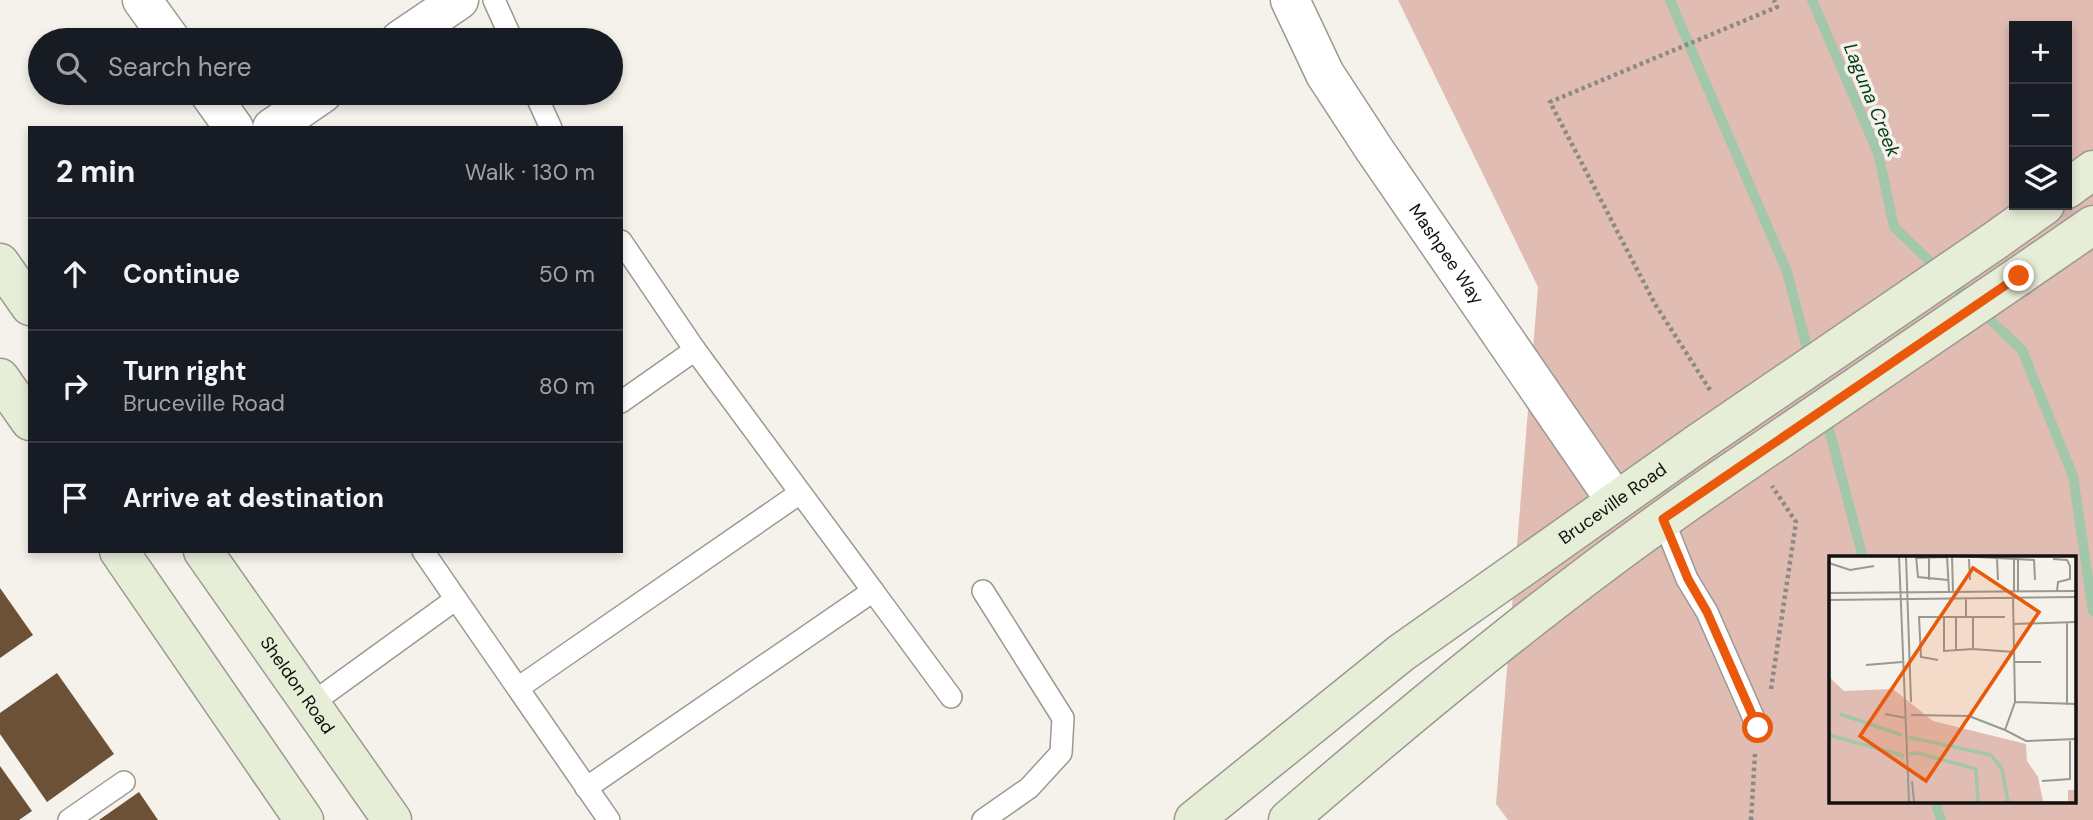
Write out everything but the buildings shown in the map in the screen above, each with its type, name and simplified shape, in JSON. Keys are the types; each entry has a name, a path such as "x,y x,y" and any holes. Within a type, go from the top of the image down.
{"main road":[{"path":"2072,185 2093,170"},
{"name":"Bruceville Road","path":"1194,820 1401,653 1615,500 2038,210"},
{"path":"1288,820 1420,706 1568,589 1663,519 2093,225"},
{"path":"0,263 28,302"},
{"path":"0,378 28,418"},
{"path":"120,553 304,820"},
{"name":"Sheldon Road","path":"204,553 392,820"}],"street":[{"path":"142,0 162,28"},
{"path":"418,28 459,0"},
{"name":"Mashpee Way","path":"1290,0 1325,74 1615,500"},
{"path":"218,105 233,126"},
{"path":"275,126 306,105"}],"lane":[{"path":"494,0 507,28"},
{"path":"541,105 550,126"},
{"path":"623,244 695,351 951,697"},
{"path":"623,401 695,351"},
{"path":"518,688 800,493"},
{"path":"1663,519 1758,728"},
{"path":"424,553 608,820"},
{"path":"586,788 873,591"},
{"path":"983,820 1029,788 1060,753 1063,718 984,591"},
{"path":"311,704 456,599"},
{"path":"69,820 124,782"}],"path":[{"path":"1612,225 1550,102 1777,7 1774,0"},
{"path":"1751,820 1758,728"}],"shaded area":[{"path":"1398,0 2093,0 2093,820 1508,820 1496,804 1538,287"}],"waterway":[{"name":"Laguna Creek","path":"1670,0 1787,272 1810,359"},
{"name":"Laguna Creek","path":"1812,0 1878,153 1894,227 1970,300"},
{"name":"Laguna Creek","path":"1981,311 2022,350 2073,476 2093,611"},
{"name":"Laguna Creek","path":"1826,418 1862,556"},
{"name":"Laguna Creek","path":"1935,802 1941,820"}],"route":[{"path":"1758,728 1663,519 2019,276"}]}
